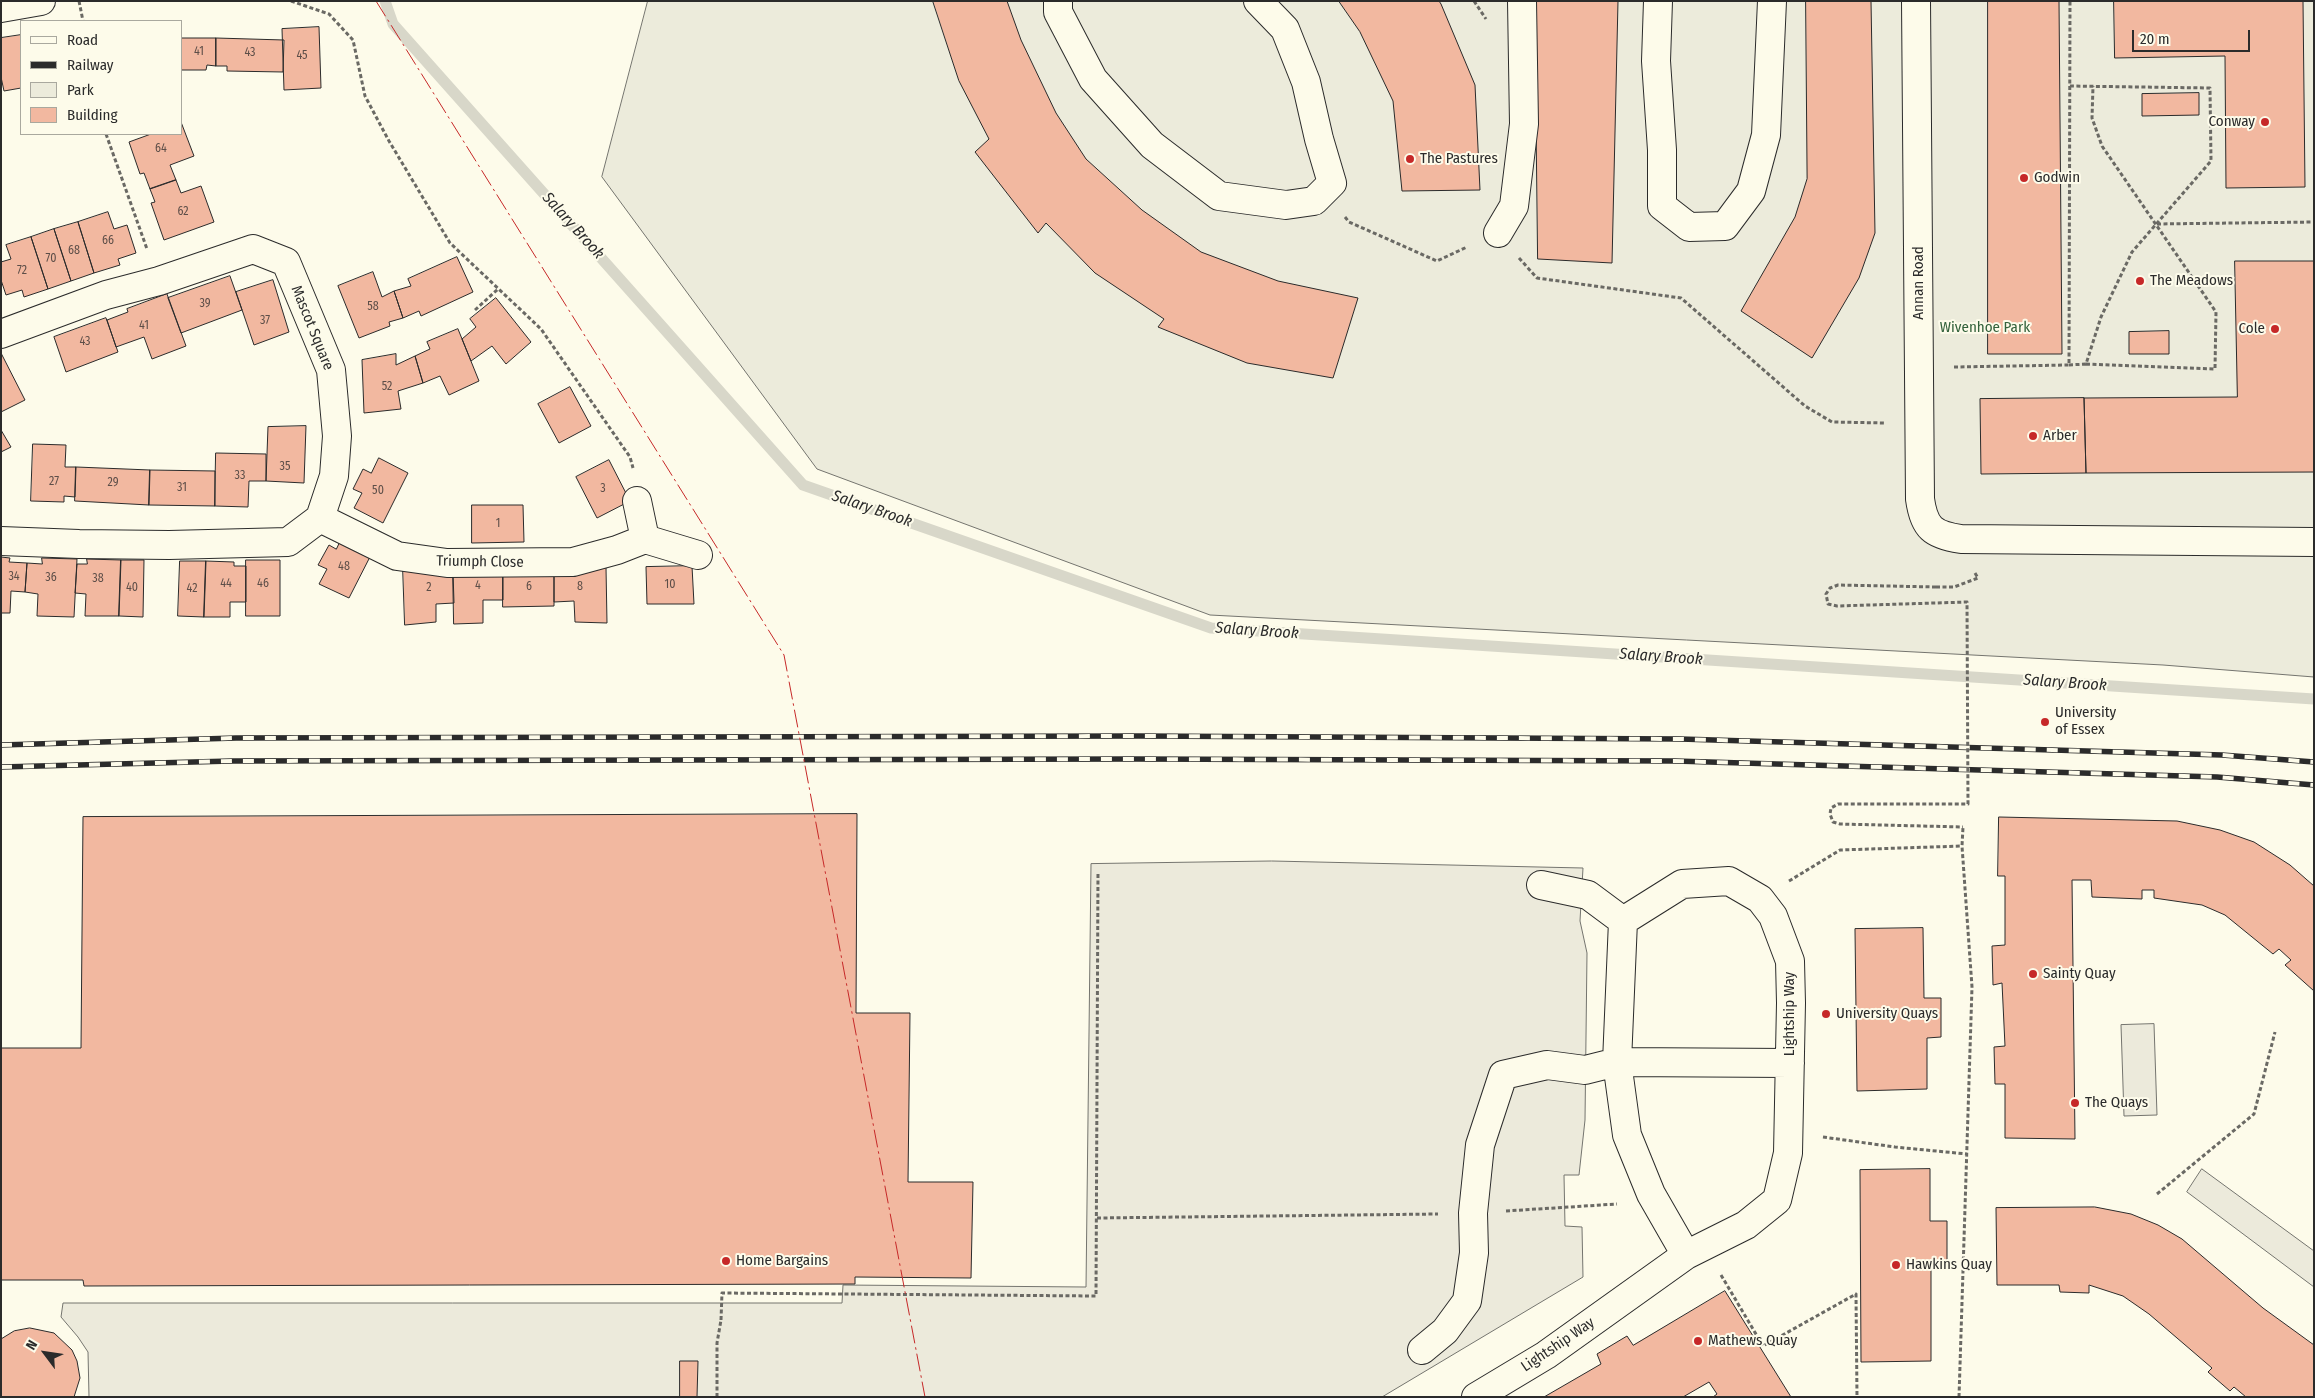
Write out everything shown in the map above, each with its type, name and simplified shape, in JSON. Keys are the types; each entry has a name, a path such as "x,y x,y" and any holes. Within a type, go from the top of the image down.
{"street":[{"path":"1,8 41,1"},
{"path":"1058,1 1058,12 1093,79 1152,145 1219,196 1286,205 1314,201 1332,183 1318,139 1306,82 1285,28 1258,1"},
{"path":"1498,233 1514,206 1524,124 1522,1"},
{"path":"1658,1 1656,61 1662,150 1662,206 1689,227 1725,226 1751,192 1766,135 1772,1"},
{"name":"Annan Road","path":"1916,1 1920,499 1922,515 1930,529 1944,537 1961,539 2314,542"},
{"name":"Mascot Square","path":"1,334 106,295 158,281 253,249 286,262 331,370 337,436 334,476 320,518"},
{"path":"636,488 645,539 698,555"},
{"path":"1,541 169,545 288,542 320,518"},
{"name":"Triumph Close","path":"320,518 397,556 448,563 573,562 618,550 645,539"},
{"name":"Lightship Way","path":"1476,1397 1546,1355 1695,1250 1746,1225 1778,1200 1788,1152 1790,961 1773,916 1760,899 1729,881 1682,884 1623,920"},
{"path":"1541,885 1588,896 1623,920 1616,1062 1627,1135 1656,1202 1695,1250"},
{"path":"1422,1350 1445,1331 1467,1301 1474,1253 1473,1213 1480,1145 1503,1075 1547,1066 1585,1070 1616,1062 1790,1063"}],"path":[{"path":"79,1 83,20"},
{"path":"291,1 329,14 353,40 365,96 389,141 450,243 541,329 630,457 636,488"},
{"path":"2069,365 2070,1"},
{"path":"2069,86 2210,88 2211,161 2132,252 2101,317 2086,364"},
{"path":"1946,367 2086,364 2215,369 2216,312 2102,146 2092,118 2093,86"},
{"path":"106,135 158,281"},
{"path":"1325,190 1349,222 1437,261 1498,233 1536,278 1681,298 1805,406 1832,422 1920,423"},
{"path":"2156,224 2314,222"},
{"path":"475,310 498,289"},
{"path":"1936,587 1838,585 1830,588 1826,594 1828,604 1837,606 1966,602 1968,804 1838,804 1831,808 1830,814 1833,822 1840,824 1963,827 1962,846 1972,986 1959,1397"},
{"path":"1760,899 1840,850 1962,846"},
{"path":"717,1397 717,1343 722,1293 1096,1296 1098,872"},
{"path":"2157,1194 2254,1114 2275,1032"},
{"path":"1789,1132 1895,1147 1967,1154"},
{"path":"1097,1218 1473,1213 1656,1202"},
{"path":"1695,1250 1762,1346 1856,1294 1857,1397"}],"green space":[{"name":"Wivenhoe Park","path":"648,1 2314,1 2314,677 2163,665 1210,615 817,469 602,177"}],"shaded area":[{"path":"1272,861 1583,868 1580,921 1587,953 1585,1120 1579,1175 1564,1175 1565,1226 1582,1227 1583,1277 1382,1397 89,1397 88,1352 61,1317 63,1303 842,1303 843,1285 1086,1287 1091,864"},
{"path":"2154,1024 2157,1115 2124,1116 2121,1025"},
{"path":"2202,1169 2314,1251 2314,1287 2187,1192"}],"building":[{"path":"933,1 1007,1 1021,40 1056,113 1086,159 1142,210 1201,252 1278,281 1358,298 1333,378 1247,363 1158,327 1164,319 1095,273 1046,223 1038,233 975,152 989,139 959,81"},
{"path":"1339,1 1439,1 1475,85 1480,190 1402,191 1393,101 1360,32"},
{"path":"1535,1 1618,1 1612,263 1538,259"},
{"path":"1806,1 1871,1 1875,233 1859,278 1812,358 1741,311 1795,217 1807,179"},
{"name":"Godwin","path":"1988,1 2059,1 2062,354 1988,354"},
{"name":"Conway","path":"2114,1 2303,1 2305,187 2226,188 2225,56 2115,58"},
{"path":"319,27 321,88 284,90 282,29"},
{"path":"20,35 20,88 4,91 1,77 1,38"},
{"path":"182,38 216,38 216,66 207,65 206,70 182,70"},
{"path":"216,38 284,40 283,72 227,71 227,66 216,66"},
{"path":"2199,93 2199,115 2142,116 2142,94"},
{"path":"182,125 194,156 170,165 176,180 150,189 144,173 140,174 129,142 148,135 182,135"},
{"path":"176,180 181,193 201,186 214,222 164,240 151,203 155,202 150,189"},
{"path":"108,212 114,229 127,225 136,253 118,259 120,265 94,273 78,222"},
{"path":"78,222 94,273 71,281 54,229"},
{"path":"54,229 71,281 48,289 31,237"},
{"path":"31,237 48,289 24,297 22,290 6,295 1,280 1,262 11,259 6,245"},
{"path":"457,257 473,292 421,316 419,311 403,318 394,291 411,286 408,279"},
{"name":"Cole","path":"2235,261 2314,261 2314,472 2086,473 2084,398 2237,397"},
{"path":"373,272 382,297 394,291 403,318 389,322 390,326 359,338 338,286"},
{"path":"230,276 242,310 181,333 168,298"},
{"path":"273,280 289,332 254,345 236,292"},
{"path":"167,294 186,346 152,359 144,337 116,347 107,320 128,312 127,309"},
{"path":"496,298 531,342 506,364 492,346 471,361 462,339 476,327 470,319"},
{"path":"106,318 118,352 66,372 54,337"},
{"path":"458,329 479,381 449,395 440,376 423,383 415,356 430,349 427,342"},
{"path":"2169,331 2169,354 2129,354 2129,332"},
{"path":"1,353 25,400 1,412"},
{"path":"396,354 396,365 415,356 423,383 398,391 401,409 364,413 362,360"},
{"path":"570,387 591,426 559,443 538,404"},
{"name":"Arber","path":"2084,398 2086,473 1981,474 1980,399"},
{"path":"306,426 304,483 266,481 268,427"},
{"path":"1,430 11,447 1,452"},
{"path":"33,444 66,445 65,467 76,467 75,497 64,496 64,502 31,501"},
{"path":"216,453 266,454 266,481 249,481 248,507 215,506"},
{"path":"379,458 408,473 383,523 354,508 362,493 353,489 363,469 371,473"},
{"path":"609,460 630,501 597,518 576,477"},
{"path":"76,467 150,470 149,505 75,501"},
{"path":"150,470 215,471 215,506 149,505"},
{"path":"472,505 523,505 524,542 472,543"},
{"path":"344,534 374,549 349,598 319,584 327,569 318,565 329,545 336,549"},
{"path":"1,557 10,558 9,562 27,563 25,592 11,591 10,613 1,613"},
{"path":"42,558 77,559 74,617 37,616 38,594 25,592 27,563 42,564"},
{"path":"87,559 121,560 119,616 85,616 86,594 75,593 77,564 87,564"},
{"path":"121,560 144,560 143,617 119,616"},
{"path":"246,560 280,560 280,616 246,616"},
{"path":"180,561 206,561 204,617 178,616"},
{"path":"206,561 234,562 234,566 246,566 246,602 230,602 230,617 204,617"},
{"path":"692,566 694,604 647,604 646,567"},
{"path":"606,567 607,623 575,622 574,601 554,602 554,573"},
{"path":"403,568 453,572 454,603 436,604 436,622 405,625"},
{"path":"453,568 503,573 503,600 483,600 483,623 454,624"},
{"path":"503,573 554,573 554,606 503,607"},
{"path":"857,814 856,1013 910,1013 908,1182 973,1182 971,1278 855,1277 855,1284 84,1286 83,1280 1,1280 1,1048 81,1048 83,817"},
{"name":"Sainty Quay","path":"1999,817 2177,821 2220,830 2254,842 2290,865 2314,886 2314,991 2285,965 2291,960 2279,949 2273,954 2225,915 2202,905 2154,898 2154,890 2142,890 2142,899 2092,897 2091,880 2072,880 2075,1139 2005,1138 2005,1084 1995,1084 1994,1047 2005,1046 2002,983 1993,985 1992,946 2005,945 2005,876 1998,876"},
{"path":"1923,928 1924,998 1941,998 1941,1037 1927,1038 1927,1089 1857,1091 1855,929"},
{"name":"Hawkins Quay","path":"1930,1169 1930,1221 1947,1221 1947,1260 1931,1260 1931,1361 1861,1362 1860,1170"},
{"path":"2095,1207 2131,1214 2158,1225 2182,1239 2263,1308 2314,1345 2314,1397 2246,1397 2234,1387 2230,1391 2208,1372 2212,1368 2149,1314 2123,1296 2089,1285 2089,1293 2060,1292 2059,1285 1997,1285 1996,1208"},
{"name":"Mathews Quay","path":"1725,1291 1791,1397 1713,1397 1717,1394 1709,1382 1683,1397 1544,1397 1601,1364 1597,1354 1627,1336 1633,1345"},
{"path":"30,1328 54,1333 72,1350 77,1361 80,1378 74,1397 1,1397 1,1339 14,1331"},
{"path":"680,1361 698,1361 697,1397 680,1397"}],"waterway":[{"name":"Salary Brook","path":"385,1 393,24 803,485 1211,628 2314,699"}],"railway":[{"path":"1,745 236,738 1138,736 1680,739 2222,755 2314,762"},
{"path":"1,767 232,761 1133,759 1675,761 2217,777 2314,785"}],"power":[{"path":"376,1 784,655 925,1397"}],"place":[{"name":"Conway","path":"2265,122"},
{"name":"The Pastures","path":"1410,159"},
{"name":"Godwin","path":"2024,178"},
{"name":"The Meadows","path":"2140,281"},
{"name":"Cole","path":"2275,329"},
{"name":"Arber","path":"2033,436"},
{"name":"University of Essex","path":"2045,722"},
{"name":"Sainty Quay","path":"2033,974"},
{"name":"University Quays","path":"1826,1014"},
{"name":"The Quays","path":"2075,1103"},
{"name":"Home Bargains","path":"726,1261"},
{"name":"Hawkins Quay","path":"1896,1265"},
{"name":"Mathews Quay","path":"1698,1341"}]}
